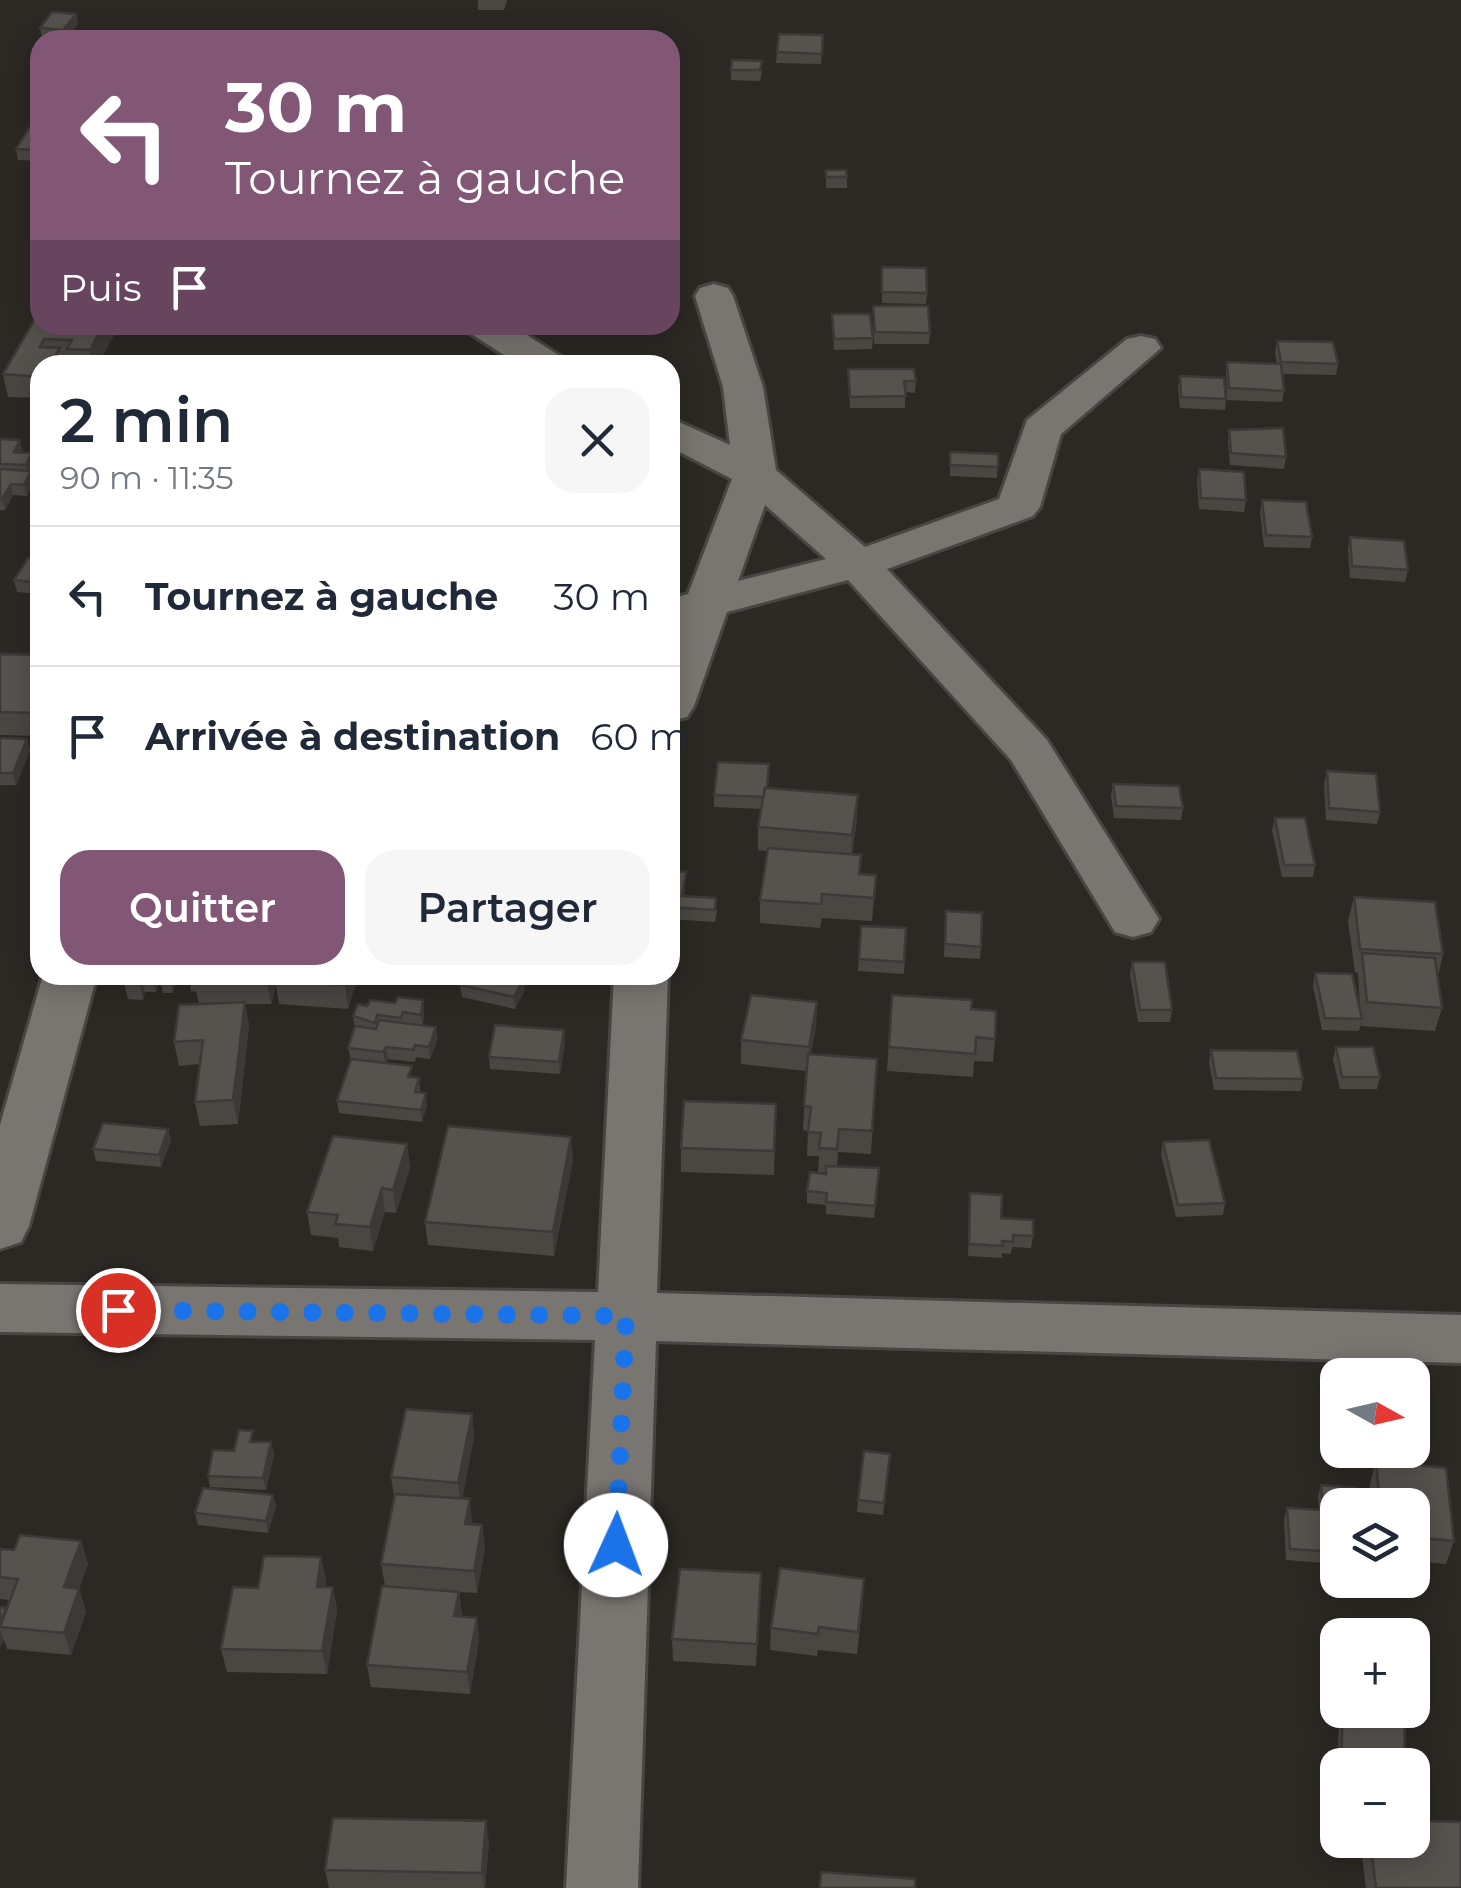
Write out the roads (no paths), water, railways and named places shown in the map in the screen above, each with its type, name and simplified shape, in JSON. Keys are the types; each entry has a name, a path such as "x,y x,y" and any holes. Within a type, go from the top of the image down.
{"street":[{"path":"680,654 689,608 755,474 743,387 714,296"},
{"path":"500,335 530,355"},
{"path":"689,608 858,564 1018,507 1042,429 1142,348"},
{"path":"680,436 755,474 858,564 1030,751 1133,919"},
{"path":"0,1226 67,985"},
{"path":"602,1888 641,985"},
{"path":"0,1308 626,1316 1461,1339"}]}
